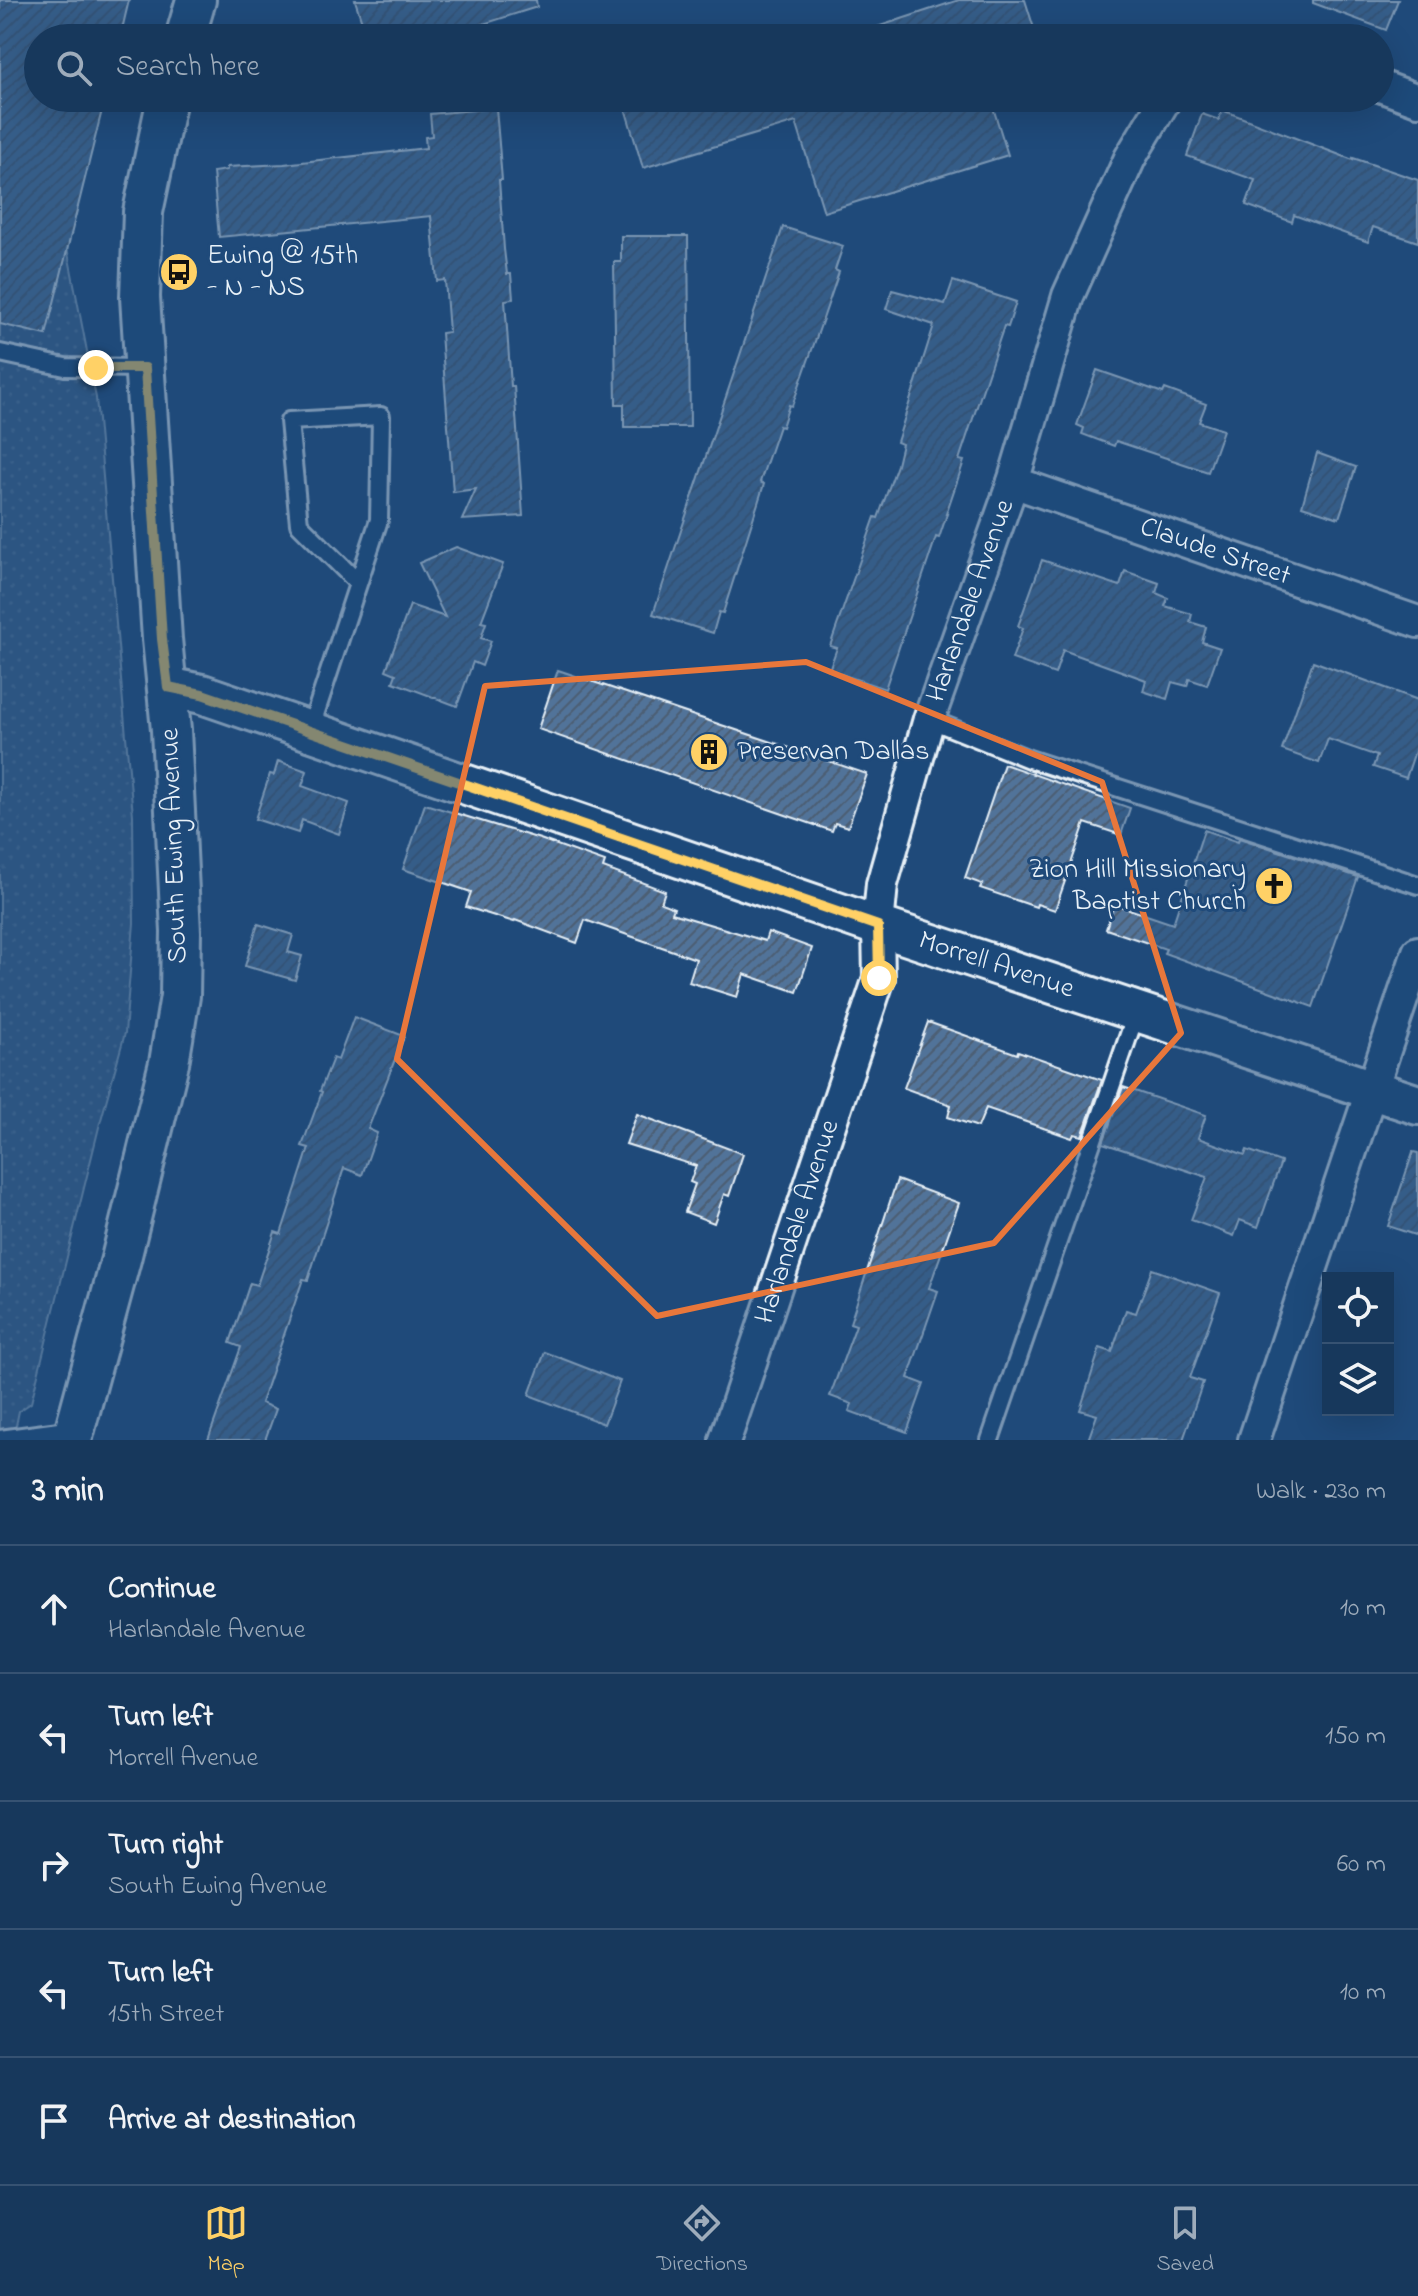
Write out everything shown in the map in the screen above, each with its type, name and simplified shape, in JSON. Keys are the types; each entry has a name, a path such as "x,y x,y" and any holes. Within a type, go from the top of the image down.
{"street":[{"path":"189,24 196,0"},
{"path":"1394,91 1418,100"},
{"name":"South Ewing Avenue","path":"74,1434 169,1063 180,996 181,932 168,687 162,639 140,297 143,212 164,112"},
{"name":"Harlandale Avenue","path":"725,1440 879,978 878,926 882,884 929,719 1013,482 1068,296 1130,158 1158,112"},
{"name":"Claude Street","path":"1013,482 1418,622"},
{"name":"Morrell Avenue","path":"168,687 202,694 310,730 878,926 1418,1105"},
{"path":"1254,1440 1418,952"}],"lane":[{"path":"0,353 65,367 145,368"},
{"path":"310,730 379,520 381,416 289,421 299,524 358,583"},
{"path":"929,719 1029,759 1418,885"},
{"path":"990,1440 1137,1011"},
{"path":"0,1439 74,1434"}],"highlighted area":[{"path":"806,662 1102,782 1181,1033 994,1243 657,1316 397,1059 485,686"}],"shaded area":[{"path":"54,180 96,398 133,815 134,923 125,1033 31,1403 19,1411 13,1440 0,1440 0,205"}],"building":[{"path":"0,0 129,0 123,24 24,24 24,112 102,112 46,335 0,324"},
{"path":"355,0 536,0 537,7 483,24 363,24"},
{"path":"959,0 1025,0 1033,24 886,24"},
{"path":"1313,0 1398,0 1388,24 1370,24 1313,3"},
{"path":"496,112 504,249 507,274 511,274 513,299 505,300 523,516 462,520 476,489 453,492 441,333 449,332 445,280 437,281 431,216 219,237 213,172 227,170 227,167 284,164 426,148 425,137 432,136 430,114"},
{"path":"626,112 994,112 1008,155 824,212 796,122 643,168"},
{"path":"1221,112 1227,112 1353,160 1418,180 1418,242 1373,227 1368,242 1294,215 1292,222 1246,205 1255,180 1187,156 1202,114 1219,120"},
{"path":"783,227 843,246 835,270 839,272 792,406 789,405 782,427 779,426 723,613 719,612 713,633 653,614"},
{"path":"621,236 688,236 690,427 624,427 624,404 616,404 614,262 621,262"},
{"path":"953,281 1016,302 1008,327 1004,326 959,460 964,461 947,514 939,538 936,537 885,689 829,670 837,648 830,646 875,517 878,518 897,465 902,444 897,442 934,325 886,309 892,290 945,304"},
{"path":"1097,370 1206,404 1199,422 1223,430 1208,472 1116,441 1114,446 1082,434 1084,428 1077,425"},
{"path":"1317,453 1356,467 1339,518 1302,506"},
{"path":"456,547 503,564 481,622 486,623 481,638 491,641 482,666 473,662 457,706 393,682 396,674 386,670 410,605 445,617 419,563"},
{"path":"1042,560 1120,586 1125,571 1159,583 1156,593 1168,598 1165,606 1192,614 1190,622 1206,627 1202,642 1220,648 1207,685 1189,679 1187,686 1172,682 1167,699 1143,691 1146,680 1063,650 1055,674 1012,659 1023,628 1018,626"},
{"path":"1313,661 1418,700 1418,742 1406,778 1373,767 1377,756 1328,739 1319,763 1282,750"},
{"name":"Preservan Dallas","path":"558,670 867,774 848,827 835,823 832,831 538,729"},
{"path":"278,761 307,771 302,786 349,803 339,834 302,820 298,833 255,819 270,774 274,775"},
{"path":"1004,764 1130,808 1121,835 1085,823 1055,910 1037,904 1036,907 980,888 982,884 965,878"},
{"path":"425,804 605,862 603,868 665,891 661,903 674,908 672,913 765,941 768,932 812,948 797,992 744,974 737,997 689,982 696,959 585,920 577,943 515,920 466,907 471,892 403,869"},
{"name":"Zion Hill Missionary Baptist Church","path":"1204,830 1238,842 1239,838 1358,877 1313,1007 1164,953 1166,949 1106,929 1114,904 1173,924"},
{"path":"258,924 293,935 288,952 302,956 295,980 245,966"},
{"path":"354,1017 404,1036 368,1129 377,1133 362,1175 344,1168 308,1280 303,1279 261,1403 276,1409 265,1440 208,1440 241,1347 230,1343 250,1283 257,1285 275,1232 281,1234 309,1148 302,1146 320,1091 333,1058 338,1060"},
{"path":"928,1022 1102,1080 1082,1136 1074,1134 1072,1138 986,1108 978,1127 948,1117 951,1105 904,1088"},
{"path":"1123,1087 1206,1115 1198,1138 1245,1155 1247,1150 1281,1162 1258,1227 1240,1220 1234,1236 1191,1220 1207,1177 1103,1143"},
{"path":"637,1114 743,1154 729,1196 724,1194 714,1223 685,1212 695,1184 690,1182 696,1166 626,1144"},
{"path":"1413,1152 1418,1153 1418,1236 1388,1226"},
{"path":"897,1180 959,1203 929,1288 938,1291 908,1378 924,1384 907,1432 849,1411 852,1404 830,1396 856,1325 850,1323"},
{"path":"1152,1269 1220,1293 1190,1378 1203,1382 1183,1440 1088,1440 1097,1415 1080,1410 1100,1348 1112,1352 1126,1310 1136,1313"},
{"path":"545,1352 620,1381 604,1424 529,1395"}],"place":[{"name":"Ewing @ 15th - N - NS","path":"179,272"},
{"name":"Preservan Dallas","path":"709,752"},
{"name":"Zion Hill Missionary Baptist Church","path":"1274,886"}],"route":[{"path":"96,368 145,368 162,639 168,687 202,694 878,926 879,978"}]}
